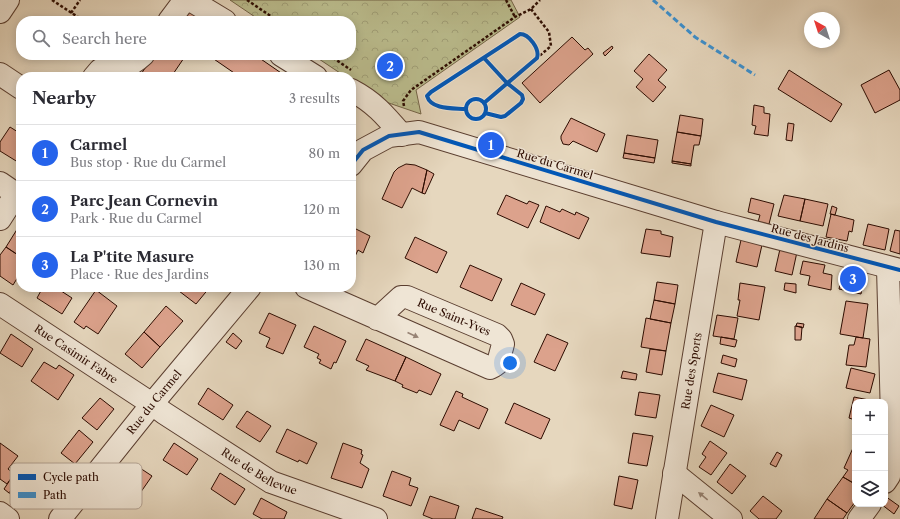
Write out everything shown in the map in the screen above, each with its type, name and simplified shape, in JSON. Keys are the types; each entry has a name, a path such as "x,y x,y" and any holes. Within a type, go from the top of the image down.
{"street":[{"path":"0,12 8,0"},
{"path":"173,16 184,1 192,1 217,16"},
{"path":"98,72 100,70 119,70 137,60"},
{"path":"289,60 308,72"},
{"path":"0,74 16,85"},
{"path":"356,93 376,105 402,134"},
{"name":"Rue du Carmel","path":"356,159 364,150 389,136 419,132 716,222"},
{"path":"0,219 12,191"},
{"name":"Rue des Jardins","path":"716,222 894,269"},
{"name":"Rue des Sports","path":"667,519 716,222"},
{"path":"888,478 893,456 894,269"},
{"name":"Rue du Carmel","path":"105,463 246,292"},
{"name":"Rue Saint-Yves","path":"317,292 377,319 490,368 498,363 503,344 497,335 407,297 401,297 377,319"},
{"name":"Rue Casimir Fabre","path":"0,304 152,404"},
{"name":"Rue de Bellevue","path":"152,404 270,482 376,519"},
{"path":"674,474 731,519"},
{"path":"859,519 868,507"},
{"name":"Rue du Carmel","path":"60,519 68,509"},
{"path":"0,513 8,519"}],"path":[{"path":"52,0 76,16"},
{"path":"71,13 80,0"},
{"path":"247,0 271,16"},
{"path":"506,0 515,17"},
{"path":"405,108 403,101 411,90 515,17 531,9 540,0"},
{"path":"531,9 549,32 551,46 533,62"},
{"path":"537,49 539,54 537,58"}],"green space":[{"path":"230,0 511,0 520,17 416,90 421,114 380,100 356,84 356,72 338,72 320,60 356,60 356,16 254,16"}],"building":[{"path":"187,8 199,16 181,16"},
{"path":"572,37 585,50 588,48 593,54 540,103 522,83"},
{"path":"612,46 613,48 605,56 603,53"},
{"path":"649,54 667,70 658,80 666,87 653,102 636,87 643,79 634,71"},
{"path":"151,60 183,60 174,72 142,72"},
{"path":"215,60 262,60 280,72 233,72"},
{"path":"789,70 842,104 831,122 778,89"},
{"path":"889,70 900,90 900,100 875,113 861,85"},
{"path":"754,105 764,107 764,113 770,114 768,136 754,134 756,126 752,125"},
{"path":"680,115 703,119 701,136 677,132"},
{"path":"571,118 605,134 597,152 573,141 569,145 563,144 561,136"},
{"path":"788,123 794,124 792,141 786,140"},
{"path":"10,127 16,131 16,161 0,151 0,142"},
{"path":"677,132 701,136 699,145 694,145 691,164 672,161"},
{"path":"627,135 658,140 655,158 624,153"},
{"path":"624,153 655,158 654,163 623,158"},
{"path":"672,161 691,164 691,166 672,163"},
{"path":"406,164 415,165 427,170 422,193 412,188 402,208 382,199 394,172"},
{"path":"427,170 434,174 425,194 422,193"},
{"path":"506,195 527,204 529,201 539,205 528,228 497,214"},
{"path":"784,195 805,199 800,221 778,216"},
{"path":"751,198 774,204 769,224 758,222 760,215 748,212"},
{"path":"805,199 828,204 823,226 800,221"},
{"path":"546,206 560,212 562,209 575,215 576,212 589,218 579,239 540,222"},
{"path":"832,206 837,208 835,215 830,214"},
{"path":"831,214 854,220 852,232 849,231 847,241 826,237"},
{"path":"868,224 889,229 885,250 863,245"},
{"path":"356,229 370,236 363,253 358,250 356,254"},
{"path":"646,229 661,231 661,234 673,237 670,257 641,253"},
{"path":"895,230 900,231 900,254 890,251"},
{"path":"16,231 16,254 6,247"},
{"path":"415,237 447,252 437,273 405,258"},
{"path":"741,240 762,245 757,267 736,262"},
{"path":"6,247 16,254 16,280 13,285 0,276 0,255"},
{"path":"780,249 797,252 792,275 775,271"},
{"path":"803,261 825,265 823,273 832,275 831,290 808,285 810,276 800,274"},
{"path":"845,263 866,268 861,294 839,289"},
{"path":"470,265 502,279 492,301 460,287"},
{"path":"657,282 678,285 675,304 654,300"},
{"path":"521,283 545,294 535,315 511,305"},
{"path":"740,283 765,287 759,320 737,316 740,300 738,300"},
{"path":"785,283 796,284 796,293 784,290"},
{"path":"40,292 63,292 72,298 62,314 37,298"},
{"path":"95,292 99,292 117,306 98,334 86,326 84,329 74,322"},
{"path":"180,292 206,292 196,304"},
{"path":"654,300 675,304 671,323 650,319"},
{"path":"846,301 868,304 863,338 840,334"},
{"path":"166,306 183,321 160,347 144,332"},
{"path":"269,313 296,325 283,354 266,347 270,338 259,333"},
{"path":"717,315 738,318 734,339 713,336"},
{"path":"646,318 671,323 666,351 641,347"},
{"path":"797,323 804,324 803,328 796,326"},
{"path":"314,326 346,341 336,363 334,362 331,369 319,363 321,360 317,358 319,354 304,347"},
{"path":"795,326 802,327 801,340 795,340"},
{"path":"144,332 160,347 142,368 125,354"},
{"path":"233,333 242,341 236,349 226,342"},
{"path":"11,334 33,349 22,367 0,353"},
{"path":"547,334 568,343 555,371 534,362"},
{"path":"721,337 737,340 735,347 720,344"},
{"path":"856,337 870,339 866,367 846,365 849,345 854,345"},
{"path":"366,339 406,357 395,381 366,370 369,366 356,360"},
{"path":"650,349 666,351 662,375 646,372"},
{"path":"723,355 737,359 735,367 721,363"},
{"path":"406,357 441,374 431,395 419,390 417,393 402,387 403,385 395,381"},
{"path":"44,362 56,369 59,365 74,375 58,400 31,381"},
{"path":"851,368 875,374 870,393 846,388"},
{"path":"623,371 637,374 636,380 621,378"},
{"path":"718,373 747,380 742,400 713,392"},
{"path":"208,388 233,405 223,420 198,404"},
{"path":"456,391 463,394 462,397 488,409 479,429 459,420 454,431 440,425"},
{"path":"639,392 660,395 656,418 635,415"},
{"path":"854,397 864,399 854,399"},
{"path":"100,398 114,409 97,430 82,418"},
{"path":"514,403 550,419 541,439 505,423"},
{"path":"711,405 734,415 724,437 701,426"},
{"path":"852,405 852,419 849,418"},
{"path":"247,411 271,426 260,442 236,427"},
{"path":"287,429 317,443 307,464 299,460 298,462 276,452"},
{"path":"79,430 93,442 76,463 61,453"},
{"path":"633,433 653,436 647,466 628,463"},
{"path":"710,441 727,453 711,475 699,467 706,457 702,454"},
{"path":"0,443 18,456 13,463 10,463 8,469 10,471 10,480 7,484 0,479"},
{"path":"174,443 198,459 187,475 163,460"},
{"path":"343,443 362,450 361,454 363,455 360,463 369,469 362,488 331,478"},
{"path":"852,450 852,482 843,477 848,470 844,468"},
{"path":"777,452 782,455 776,467 770,464"},
{"path":"730,464 746,476 732,494 717,482"},
{"path":"142,469 152,476 142,490"},
{"path":"392,471 411,478 409,485 418,488 411,506 383,496"},
{"path":"220,473 245,489 235,505 211,489"},
{"path":"619,476 638,480 632,509 614,505"},
{"path":"843,477 852,482 852,506 847,513 827,499"},
{"path":"10,480 10,492 9,493 4,489"},
{"path":"430,496 459,506 455,519 433,519 423,515"},
{"path":"763,496 782,511 776,519 759,519 750,511"},
{"path":"261,498 287,512 284,519 262,519 253,514"},
{"path":"888,498 899,506 894,514 885,507 888,507"},
{"path":"827,499 847,513 843,519 814,519"},
{"path":"476,508 503,517 502,519 472,519"}],"marked path":[{"path":"653,0 695,37 755,75"}],"cycle path":[{"path":"465,109 438,106 429,101 427,96 520,34 527,36 537,50 537,58 484,103"},
{"path":"484,58 507,83 522,95 523,99 521,103 505,116 501,117 485,113"},
{"path":"476,99 483,102 486,109 483,116 476,119 469,116 466,109 469,102 476,99"},
{"path":"356,159 363,150 389,136 419,132 716,222 900,270"}],"place":[{"name":"Parc Jean Cornevin","path":"390,66"},
{"name":"Carmel","path":"491,145"},
{"name":"La P'tite Masure","path":"853,279"}]}
